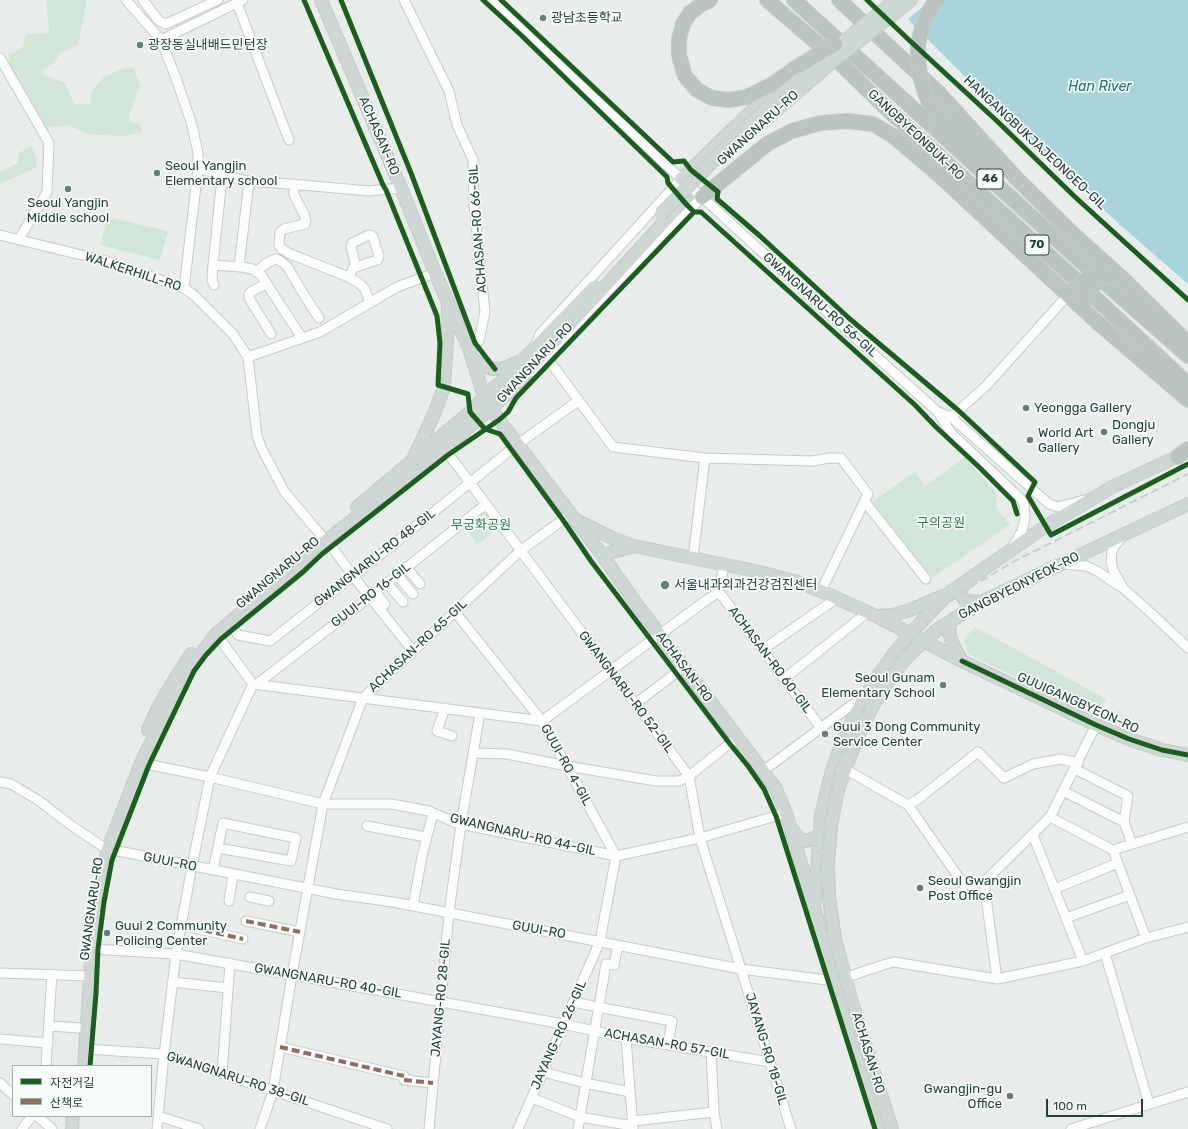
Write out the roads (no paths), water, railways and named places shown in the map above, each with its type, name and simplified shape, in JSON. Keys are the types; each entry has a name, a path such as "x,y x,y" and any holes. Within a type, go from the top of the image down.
{"highway":[{"path":"710,0 690,13 683,24 679,39 679,55 685,76 697,90 712,98 729,100 747,97 771,85 835,44"},
{"name":"GANGBYEONBUK-RO","path":"794,0 1086,267 1188,356"},
{"path":"840,0 937,91 1016,178 1098,261 1188,334"},
{"path":"937,0 932,6 924,22 918,45 918,60 921,79 929,102 941,118 1023,193 1072,233"},
{"name":"GANGBYEONBUK-RO","path":"766,1 839,62 885,107 1188,384"},
{"path":"885,107 940,176"},
{"path":"702,197 767,144 792,131 820,123 847,121 873,124 893,136 940,176 1188,400"},
{"path":"1067,291 1079,286 1096,271 1098,261"},
{"path":"1085,306 1086,294 1098,280 1103,277 1116,277"},
{"path":"1142,297 1188,343"}],"main road":[{"name":"ACHASAN-RO","path":"321,0 401,188 435,273 469,348 482,392 491,409 775,787 786,813 814,907 840,979 884,1124"},
{"path":"835,44 856,31 895,0"},
{"path":"830,59 911,0"},
{"path":"830,59 856,31"},
{"name":"GWANGNARU-RO","path":"77,1065 86,944 91,904 105,847 136,760 158,708 188,657 224,618 325,538 432,459 512,390 521,381 534,349 601,280 661,214 774,102 830,59"},
{"name":"GWANGNARU-RO","path":"84,1065 92,949 105,847 141,763 166,711 195,662 216,634 412,461 470,412 482,392 491,390 529,361 721,160 830,59"},
{"path":"681,179 739,123 803,65"},
{"path":"412,461 444,387 448,300"},
{"path":"473,360 489,368 495,369 506,368 529,361"},
{"name":"GANGBYEONYEOK-RO","path":"814,907 822,810 831,774 848,728 861,704 881,671 910,634 949,593 1046,526 1114,486 1184,453"},
{"name":"GANGBYEONYEOK-RO","path":"840,979 829,897 828,863 831,826 837,794 845,769 862,727 876,700 892,676 907,657 923,641 980,602 1188,504"},
{"path":"573,517 612,538 634,546"},
{"name":"GUUIGANGBYEON-RO","path":"602,555 634,546 785,578 821,591 872,614 962,661 1096,725 1129,739 1162,750 1188,755"},
{"path":"965,582 961,590 961,595 966,601 980,602"},
{"path":"872,614 893,615 936,600 949,593"},
{"path":"934,610 931,617 936,625 947,624 953,645 962,661"},
{"path":"790,827 800,839 806,841 819,836"},
{"name":"ACHASAN-RO","path":"814,907 835,939"},
{"path":"72,1129 73,1117"},
{"path":"79,1129 80,1117"}],"street":[{"path":"126,0 160,40 176,78 192,125 198,153 198,169 184,288"},
{"path":"143,0 159,21 166,24 218,0"},
{"name":"ACHASAN-RO 66-GIL","path":"404,0 449,91 458,125 473,160 474,205 485,312 479,340 469,348"},
{"name":"GWANGNARU-RO 56-GIL","path":"491,0 595,100 938,412 951,433 1021,499 1024,504 1022,531 1010,552"},
{"path":"160,40 240,2 289,140"},
{"path":"0,58 49,143 47,192 19,239"},
{"path":"198,169 249,181 370,191 401,188"},
{"path":"534,349 540,334 681,179"},
{"path":"239,267 249,181"},
{"path":"294,184 294,194 306,221 305,224 284,229 280,232 279,245 288,253 349,277 359,283 365,289 370,303"},
{"path":"214,285 212,280 213,266 221,187"},
{"path":"521,381 548,359 702,197"},
{"name":"WALKERHILL-RO","path":"0,235 106,261 184,288 195,296 233,334 248,357 257,436 262,449 284,491 325,538 353,576 373,594 380,609 413,651"},
{"path":"257,272 271,261 276,259 279,260 287,266 319,318"},
{"path":"213,266 252,269 261,275 302,338"},
{"path":"349,277 351,271 356,267"},
{"path":"248,357 320,332 397,287 435,273"},
{"path":"267,284 251,292 249,294 249,298 271,334"},
{"path":"951,417 986,386 1067,291"},
{"path":"548,359 613,447 705,458 813,461 829,458 841,458 868,494 821,591"},
{"path":"518,444 578,401"},
{"name":"GWANGNARU-RO 56-GIL","path":"938,412 951,417 1049,504 1058,507 1097,497"},
{"name":"GWANGNARU-RO 48-GIL","path":"229,623 238,635 270,641 518,444"},
{"name":"GWANGNARU-RO 52-GIL","path":"444,448 485,505 689,776 700,838 741,969"},
{"path":"693,558 705,458"},
{"path":"864,502 926,579"},
{"name":"GUUI-RO 16-GIL","path":"157,1129 176,954 210,777 255,684 373,594 485,505"},
{"name":"ACHASAN-RO 65-GIL","path":"260,1129 273,1091 323,804 364,698 520,551 573,517"},
{"path":"1124,589 1113,570 1111,561 1112,551 1126,533"},
{"path":"216,634 255,684 542,721 718,592 724,564"},
{"path":"1062,564 1086,566 1097,571 1124,589 1188,648"},
{"path":"406,567 420,584"},
{"path":"397,575 413,594"},
{"path":"387,582 404,602"},
{"name":"ACHASAN-RO 60-GIL","path":"718,592 821,728"},
{"path":"762,650 837,598"},
{"name":"GUUI-RO 4-GIL","path":"455,612 542,721 616,856"},
{"path":"784,679 872,614"},
{"path":"635,704 684,667"},
{"path":"763,771 853,704 861,704"},
{"path":"445,708 437,731 452,736"},
{"name":"JAYANG-RO 28-GIL","path":"429,1129 449,913 461,824 480,713"},
{"path":"845,769 908,805 964,885 984,882 1050,817 1096,725"},
{"path":"473,753 507,754 656,781 679,781 689,776 738,737"},
{"path":"908,805 917,800 978,752 1004,778 1033,764 1061,759 1128,796 1124,822 1132,844"},
{"name":"GWANGNARU-RO 44-GIL","path":"141,763 210,777 323,804 392,804 429,811 456,823 616,856 700,838 786,813"},
{"path":"0,782 11,784 38,800 72,826 105,847"},
{"path":"1064,791 1124,822"},
{"path":"413,906 426,837 433,813"},
{"path":"1050,817 1113,850 1146,938"},
{"path":"213,870 223,823 296,838 291,861 218,848"},
{"path":"367,826 426,837"},
{"path":"1113,850 1188,827"},
{"path":"1033,835 1082,961"},
{"name":"GUUI-RO","path":"105,847 233,874 618,944 741,969 840,979"},
{"path":"600,941 616,856"},
{"path":"1054,888 1118,863"},
{"path":"229,901 233,874"},
{"path":"984,882 996,978"},
{"path":"1066,918 1130,895"},
{"path":"250,897 269,901"},
{"path":"246,921 300,932"},
{"path":"181,925 243,939"},
{"path":"840,979 894,962 996,978 1082,961 1146,938 1188,927"},
{"name":"JAYANG-RO 26-GIL","path":"518,1129 600,941"},
{"path":"578,1129 606,964 614,965 618,944"},
{"name":"GWANGNARU-RO 40-GIL","path":"92,949 176,954 564,1024"},
{"path":"1105,953 1149,1104"},
{"path":"222,1074 230,963"},
{"name":"JAYANG-RO 18-GIL","path":"741,969 791,1129"},
{"path":"0,973 84,976"},
{"path":"46,1065 52,974"},
{"path":"172,982 228,988"},
{"path":"573,1002 672,1021 668,1045"},
{"name":"ACHASAN-RO 57-GIL","path":"564,1024 626,1038 770,1062"},
{"path":"49,1026 80,1028"},
{"path":"626,1038 633,1125"},
{"path":"0,1039 48,1043"},
{"path":"280,1047 404,1078 433,1083"},
{"name":"GWANGNARU-RO 38-GIL","path":"86,1049 164,1054 387,1129"},
{"path":"711,1052 714,1112 717,1129"},
{"path":"543,1072 585,1083 630,1092"},
{"path":"0,1083 12,1093"},
{"path":"1071,1129 1188,1092"},
{"path":"532,1098 580,1117 633,1125 714,1112"},
{"path":"158,1116 199,1129"},
{"path":"22,1129 31,1117"},
{"path":"38,1117 52,1129"}],"water":[{"name":"Han River","path":"889,0 1188,0 1188,284 1118,223 1003,115"}],"railway":[{"path":"885,1129 826,931 821,871 825,818 836,768 853,728 874,691 902,651 929,621 946,605 967,589 1015,561 1188,474"}],"place":[{"name":"광남초등학교","path":"543,18"},
{"name":"광장동실내배드민턴장","path":"140,45"},
{"name":"Seoul Yangjin Elementary school","path":"157,173"},
{"name":"Seoul Yangjin Middle school","path":"68,189"},
{"name":"Yeongga Gallery","path":"1026,408"},
{"name":"Dongju Gallery","path":"1104,432"},
{"name":"World Art Gallery","path":"1030,440"},
{"name":"서울내과외과건강검진센터","path":"665,585"},
{"name":"Seoul Gunam Elementary School","path":"943,685"},
{"name":"Guui 3 Dong Community Service Center","path":"825,734"},
{"name":"Seoul Gwangjin Post Office","path":"920,888"},
{"name":"Guui 2 Community Policing Center","path":"107,933"},
{"name":"Gwangjin-gu Office","path":"1010,1096"}],"park label":[{"name":"구의공원","path":"941,523"},
{"name":"무궁화공원","path":"481,525"}]}
